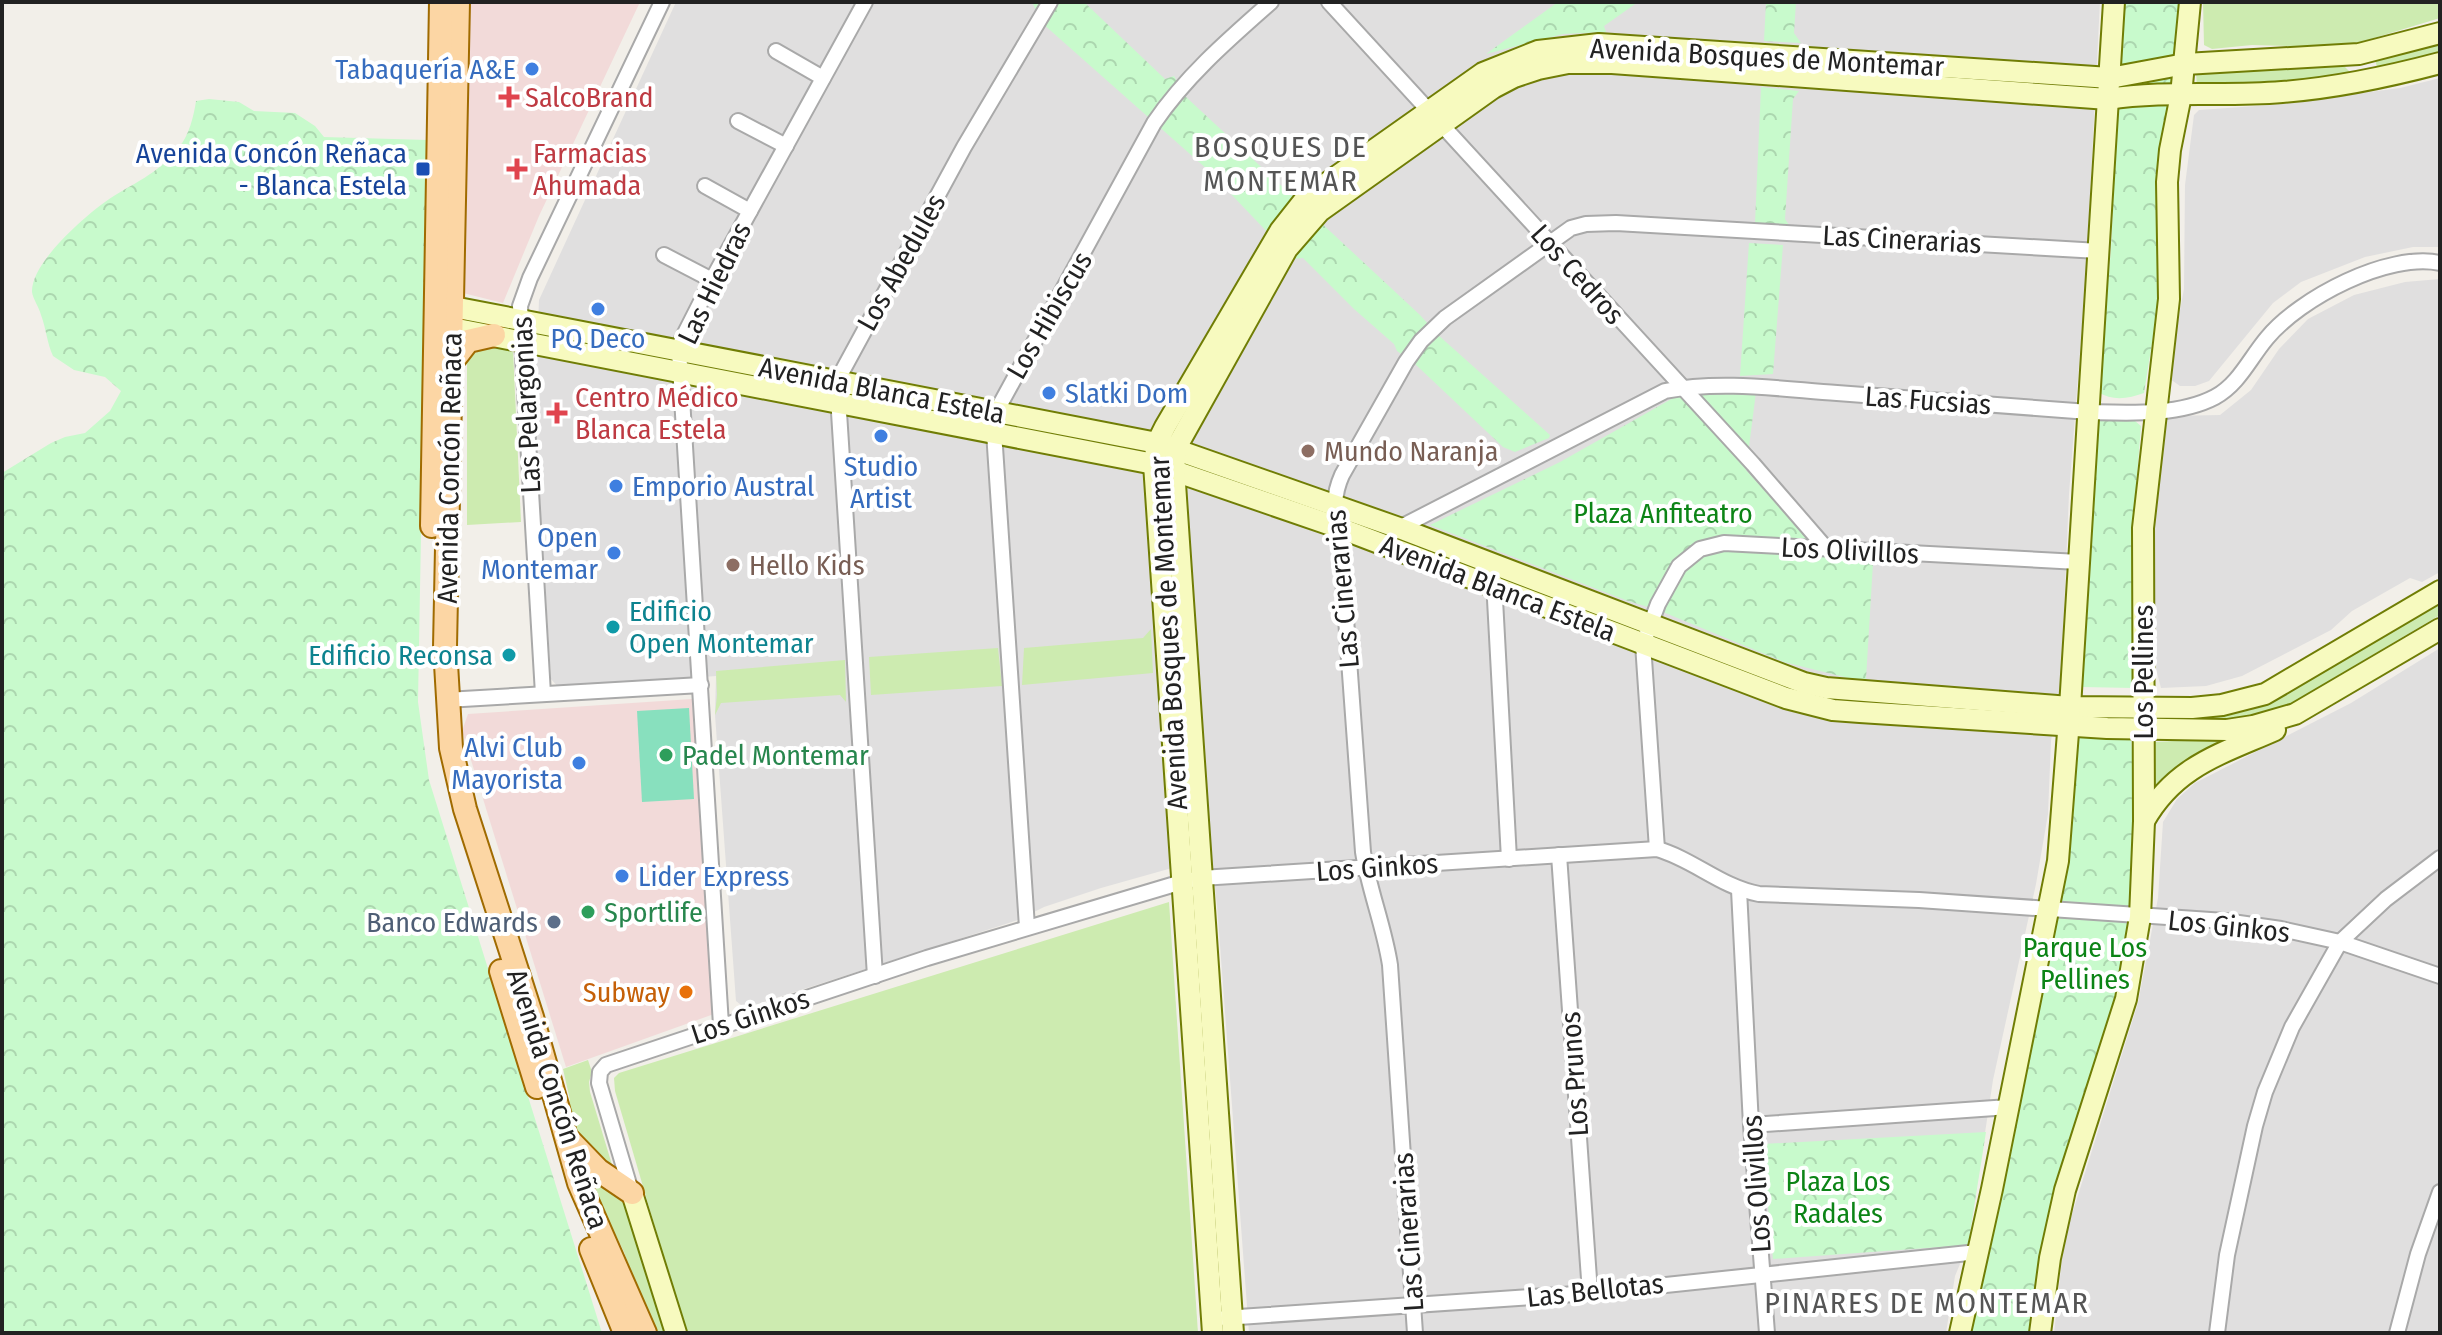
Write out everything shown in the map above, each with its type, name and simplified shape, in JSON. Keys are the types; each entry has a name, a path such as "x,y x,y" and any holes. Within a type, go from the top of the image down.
{"main road":[{"name":"Avenida Concón Reñaca","path":"441,2 446,317 451,363 446,700 451,748 465,809 532,1017 564,1134 589,1207 645,1333"},
{"name":"Avenida Concón Reñaca","path":"458,2 431,695 437,753 563,1177 625,1333"},
{"path":"1960,1333 2058,861 2070,716 2114,2"},
{"name":"Los Pellines","path":"2040,1333 2050,1258 2065,1190 2126,999 2140,917 2144,821 2143,528 2169,299 2167,182 2185,64 2190,2"},
{"name":"Avenida Bosques de Montemar","path":"2109,89 2185,64 2359,54 2440,33"},
{"name":"Avenida Bosques de Montemar","path":"1222,1326 1165,456 1289,217 1306,198 1436,116 1483,73 1519,57 1557,47 1599,44 2109,89 2135,95 2282,92 2364,83 2440,63"},
{"path":"2359,54 2364,83"},
{"name":"Avenida Blanca Estela","path":"446,317 494,335 520,330"},
{"name":"Avenida Blanca Estela","path":"446,317 1165,456 1399,528 1498,565 1647,634"},
{"path":"451,363 468,341 494,335"},
{"name":"Avenida Blanca Estela","path":"1165,456 1337,527 1492,586 1826,688 2070,716 2143,719 2227,730 2253,726 2306,708 2440,629"},
{"name":"Avenida Blanca Estela","path":"2143,719 2265,694 2440,591"},
{"path":"2144,821 2156,801 2181,775 2285,726 2306,708"},
{"path":"564,1134 598,1170 632,1193"},
{"name":"Los Ginkos","path":"632,1193 676,1333"}],"street":[{"name":"Las Pelargonias","path":"543,694 520,330 524,291 662,2"},
{"name":"Los Abedules","path":"837,391 964,147 1050,2"},
{"name":"Los Hibiscus","path":"995,422 1154,123 1191,76 1271,2"},
{"name":"Los Cedros","path":"1329,2 1436,116 1825,547"},
{"name":"Las Hiedras","path":"721,1025 680,361 682,339 823,78 859,4"},
{"path":"776,51 823,78"},
{"path":"738,121 786,146"},
{"path":"705,186 750,211"},
{"name":"Las Cinerarias","path":"1415,1333 1390,965 1384,929 1365,868 1341,550 1334,506 1334,492 1342,475 1406,362 1421,341 1445,318 1549,242 1571,228 1599,223 2099,251"},
{"path":"664,255 712,280"},
{"name":"Las Fucsias","path":"1399,528 1665,391 1682,387 1762,387 2089,412 2188,406 2218,395 2233,384 2286,317 2309,300 2336,286 2399,263 2440,263"},
{"path":"837,391 875,976"},
{"path":"995,422 1027,927"},
{"name":"Los Olivillos","path":"1647,634 1679,566 1700,549 1724,543 2079,562"},
{"path":"1498,565 1492,586 1509,859"},
{"path":"1647,634 1657,849"},
{"path":"446,700 701,685"},
{"name":"Los Ginkos","path":"632,1193 599,1077 606,1065 1027,927 1191,880 1657,849 1739,890 1759,894 1872,897 2239,923 2340,942 2440,976"},
{"name":"Los Prunos","path":"1559,855 1590,1293"},
{"path":"2217,1333 2227,1255 2247,1161 2265,1092 2297,1016 2340,942 2386,899 2440,858"},
{"name":"Los Olivillos","path":"1739,890 1751,1125 1767,1333"},
{"path":"1751,1125 2009,1107"},
{"path":"2397,1333 2418,1254 2440,1192"},
{"name":"Las Bellotas","path":"1222,1326 1413,1306 1590,1293 1978,1252"}],"shaded area":[{"path":"466,2 640,2 539,216 503,303 463,293"},
{"path":"676,2 2100,2 2086,274 2069,494 2061,681 2051,741 2048,814 2036,884 1993,1080 1968,1245 1955,1276 1946,1333 1249,1333 1211,857 1101,888 1044,907 1018,920 745,1008 736,1001 715,715 716,676 559,688 551,679 531,354 537,352 539,300"},
{"path":"2440,78 2440,247 2413,247 2365,257 2301,282 2273,303 2209,381 2195,386 2180,386 2170,379 2169,369 2184,289 2185,185 2194,115 2199,110 2271,105 2400,88"},
{"path":"2440,279 2440,572 2422,582 2410,578 2352,611 2331,630 2242,676 2206,686 2161,688 2156,669 2152,583 2155,477 2161,425 2170,416 2220,415 2251,390 2279,349 2308,319 2354,295 2405,282"},
{"path":"2440,648 2440,1333 2054,1333 2064,1240 2138,1003 2158,898 2163,822 2177,799 2195,783 2351,703"},
{"path":"692,699 714,1014 566,1067 462,731 468,714"}],"green space":[{"path":"1032,2 1084,2 1165,79 1174,76 1186,97 1437,334 1550,435 1549,438 1515,452 1503,447 1414,363 1397,351 1394,344 1303,258 1293,259 1208,170 1042,23"},
{"path":"1558,2 1638,2 1604,26 1606,32 1563,34 1486,54"},
{"path":"1766,2 1796,2 1794,33 1801,43 1764,41"},
{"path":"2122,2 2184,2 2163,274 2144,393 2120,398 2098,392 2111,250"},
{"path":"2203,2 2440,2 2440,18 2361,42 2317,47 2252,45 2212,49 2204,45"},
{"path":"2440,40 2440,55 2378,70 2375,60"},
{"path":"2256,66 2345,67 2349,71 2347,79 2197,88 2196,72"},
{"path":"1761,87 1799,91 1793,99 1785,219 1789,225 1755,223"},
{"path":"196,101 239,102 254,111 295,113 315,126 324,137 428,140 418,702 429,780 602,1333 2,1333 2,473 51,443 85,433 110,411 121,391 105,377 74,370 53,356 32,292 34,280 49,255 72,230 96,209 171,157 188,131"},
{"path":"1749,243 1783,245 1773,374 1740,376"},
{"path":"494,344 513,350 521,522 467,525 467,357"},
{"name":"Plaza Anfiteatro","path":"1706,387 1756,392 1746,470 1821,552 1873,563 1866,679 1856,680 1784,662 1658,610 1430,525 1560,462 1675,397"},
{"path":"2106,415 2128,415 2141,426 2134,515 2133,688 2082,687 2090,577 2095,426"},
{"path":"2440,603 2440,615 2278,711 2228,725 2158,719 2222,716 2251,710"},
{"path":"1151,629 1153,673 1022,685 1024,648 1143,638"},
{"path":"998,648 1002,686 871,695 869,657"},
{"path":"845,660 846,702 840,695 721,703 715,715 716,671"},
{"name":"Padel Montemar","path":"689,708 694,799 642,802 637,711"},
{"name":"Parque Los Pellines","path":"2074,732 2131,737 2138,846 2124,970 2034,1333 1969,1333"},
{"path":"2234,738 2178,766 2155,792 2154,742"},
{"path":"1169,902 1198,1333 686,1333 615,1091 614,1078 619,1073"},
{"path":"588,1060 592,1072 590,1092 616,1178 574,1141 566,1114 570,1100 563,1069"},
{"name":"Plaza Los Radales","path":"1986,1132 1968,1245 1773,1259 1762,1144"},
{"path":"580,1161 622,1196 668,1333 652,1333 624,1252"}],"place":[{"name":"Tabaquería A&E","path":"532,69"},
{"name":"SalcoBrand","path":"509,97"},
{"name":"Avenida Concón Reñaca - Blanca Estela","path":"423,169"},
{"name":"Farmacias Ahumada","path":"517,169"},
{"name":"PQ Deco","path":"598,309"},
{"name":"Slatki Dom","path":"1049,393"},
{"name":"Centro Médico Blanca Estela","path":"557,413"},
{"name":"Studio Artist","path":"881,436"},
{"name":"Mundo Naranja","path":"1308,451"},
{"name":"Emporio Austral","path":"616,486"},
{"name":"Open Montemar","path":"614,553"},
{"name":"Hello Kids","path":"733,565"},
{"name":"Edificio Open Montemar","path":"613,627"},
{"name":"Edificio Reconsa","path":"509,655"},
{"name":"Padel Montemar","path":"666,755"},
{"name":"Alvi Club Mayorista","path":"579,763"},
{"name":"Lider Express","path":"622,876"},
{"name":"Sportlife","path":"588,912"},
{"name":"Banco Edwards","path":"554,922"},
{"name":"Subway","path":"686,992"}],"district":[{"name":"BOSQUES DE MONTEMAR","path":"1281,164"},
{"name":"PINARES DE MONTEMAR","path":"1927,1303"}]}
